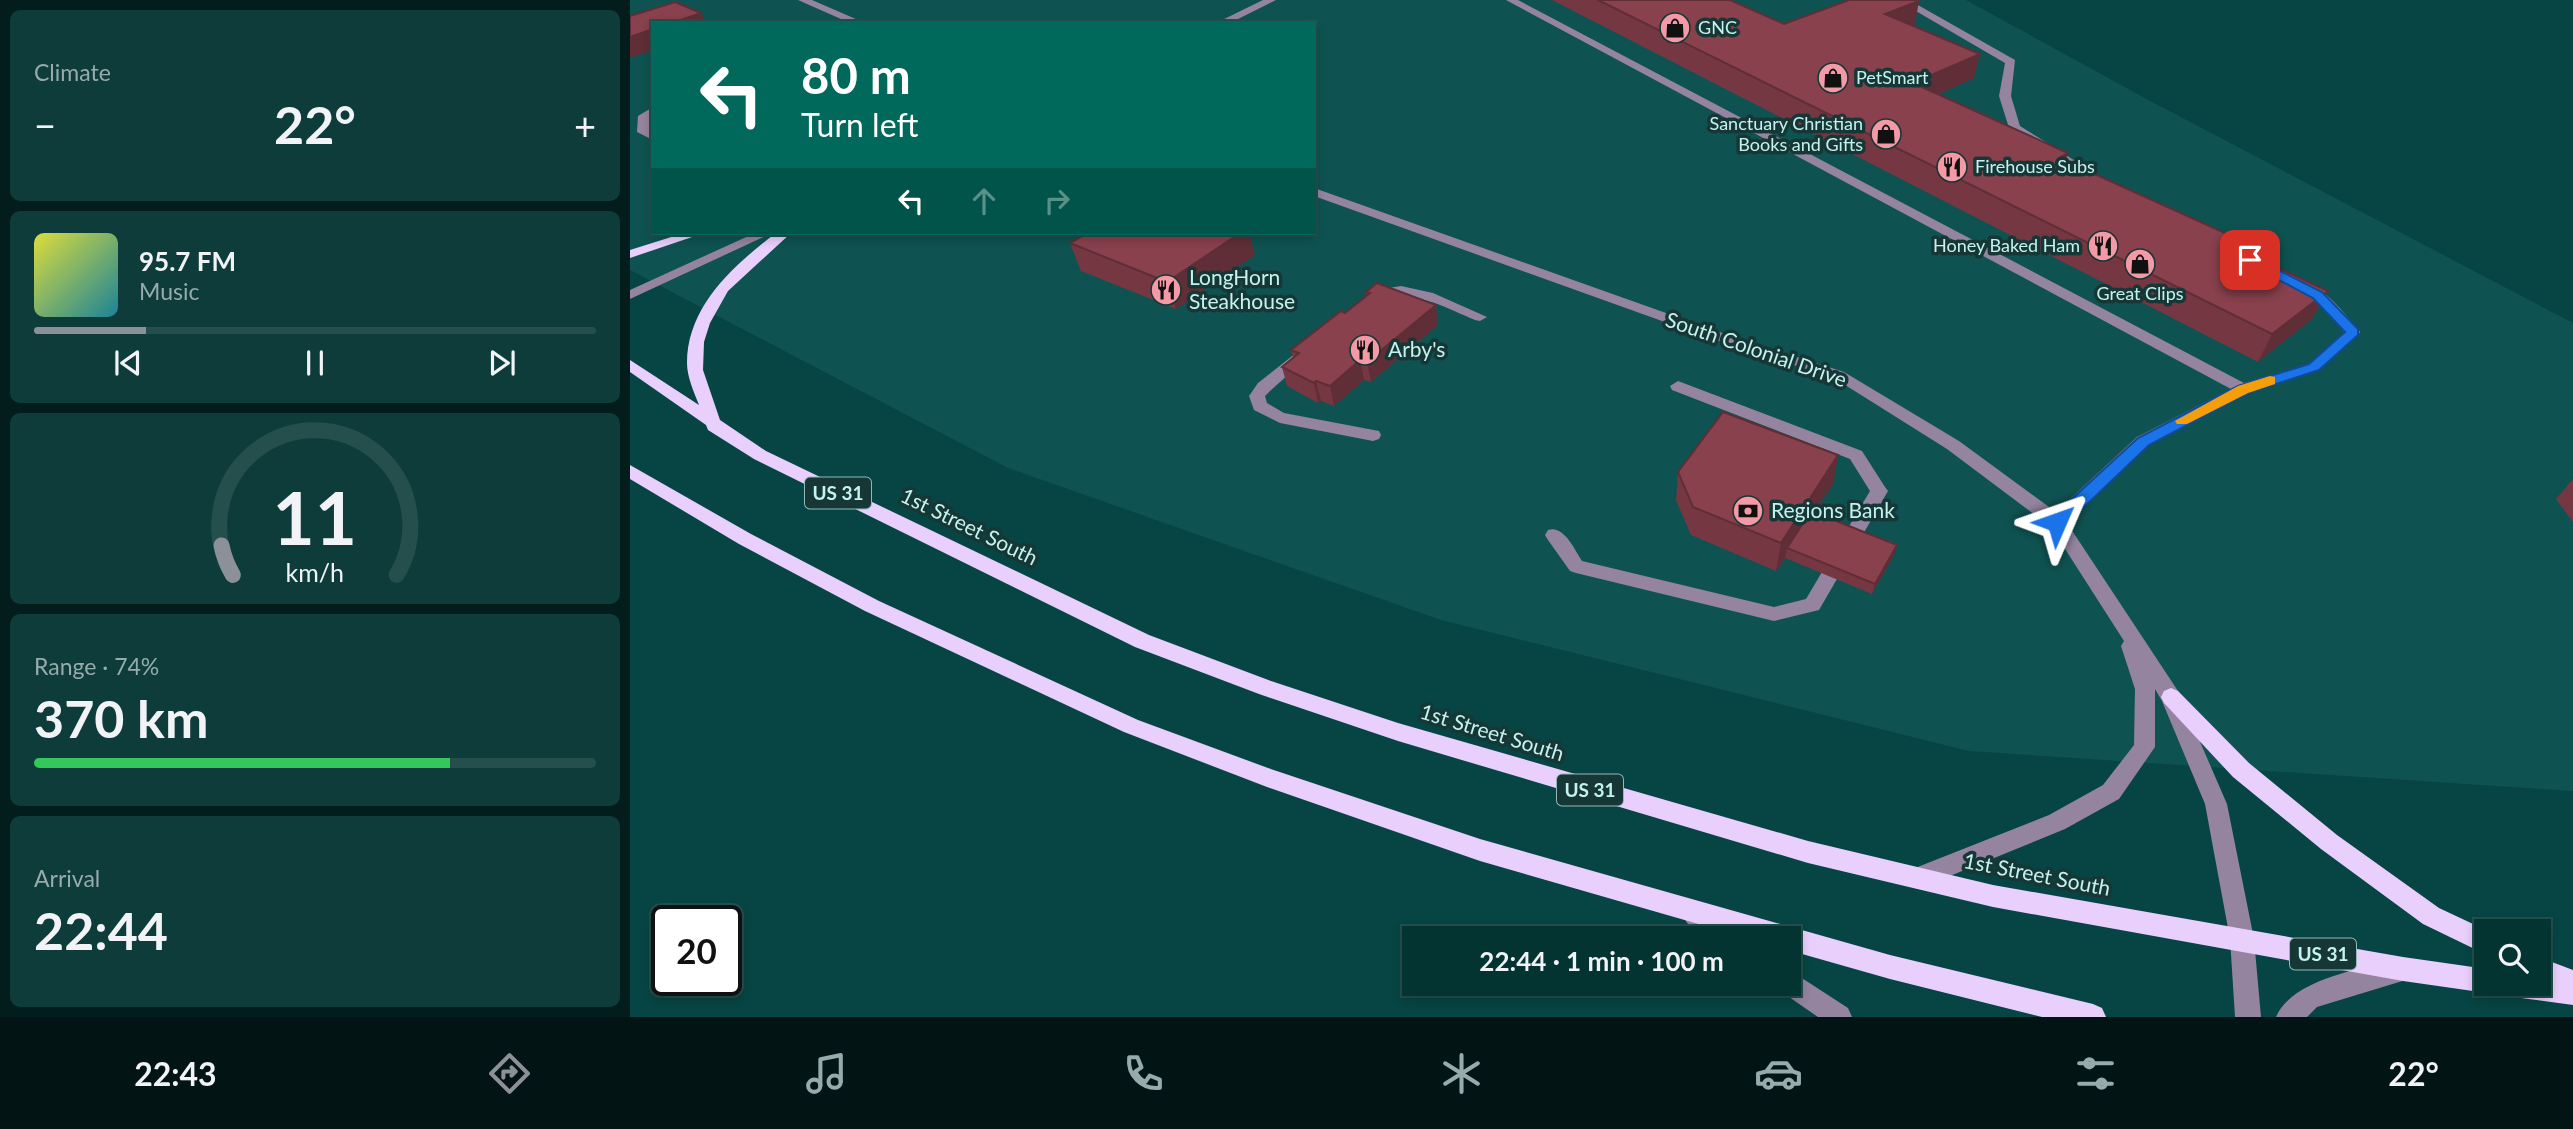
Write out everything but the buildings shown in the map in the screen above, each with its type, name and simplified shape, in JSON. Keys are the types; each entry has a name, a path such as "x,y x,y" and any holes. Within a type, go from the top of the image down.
{"main road":[{"path":"630,254 691,235"},
{"path":"714,426 695,364 701,320 749,259 781,235"},
{"name":"1st Street South","path":"630,365 714,426 760,455 1142,640 1266,688 1398,732 1585,789 1808,852 1993,896 2474,979"},
{"path":"630,471 746,539 872,607 1131,726 1279,781 1480,850 1747,926"},
{"path":"2171,698 2241,769 2329,842 2431,916 2474,937"},
{"path":"1801,942 1890,967 2093,1017"},
{"path":"2551,974 2573,982"},
{"path":"2551,990 2573,993"}],"street":[{"path":"803,0 855,21"},
{"path":"1225,21 1271,0"},
{"path":"1511,0 2243,389"},
{"path":"1902,0 2011,62 2005,96 2015,128 2103,183"},
{"path":"651,111 644,116 643,132 651,135"},
{"name":"South Colonial Drive","path":"1316,193 1720,337 1839,375 1953,445 2057,522 2171,698 2216,804 2242,939 2248,1017"},
{"path":"630,295 761,235"},
{"path":"2057,522 2143,441 2243,389 2314,367 2353,332 2318,295 2294,283"},
{"path":"1359,307 1381,293 1407,289 1480,317"},
{"path":"1317,342 1264,387 1257,396 1260,406 1280,418 1373,435"},
{"path":"1554,535 1576,566 1774,614 1812,605 1879,491 1857,455 1678,386"},
{"name":"South Colonial Drive","path":"1917,878 2057,822 2111,792 2144,747 2144,689 2124,622"},
{"path":"1685,908 1710,926"},
{"path":"2289,1017 2310,997 2403,969"},
{"path":"1801,990 1839,1017"}],"shaded area":[{"path":"630,0 1966,0 2154,103 2573,323 2573,791 1969,751 1441,620 1008,468 630,270"}],"slow traffic":[{"path":"2182,421 2243,389 2270,381"}],"place":[{"name":"GNC","path":"1675,28"},
{"name":"PetSmart","path":"1833,78"},
{"name":"Sanctuary Christian Books and Gifts","path":"1886,134"},
{"name":"Firehouse Subs","path":"1952,167"},
{"name":"Honey Baked Ham","path":"2103,246"},
{"name":"Great Clips","path":"2140,264"},
{"name":"LongHorn Steakhouse","path":"1166,290"},
{"name":"Arby's","path":"1365,350"},
{"name":"Regions Bank","path":"1748,511"}],"route":[{"path":"2057,522 2143,441 2243,389 2314,367 2353,332 2318,295 2250,260"}]}
